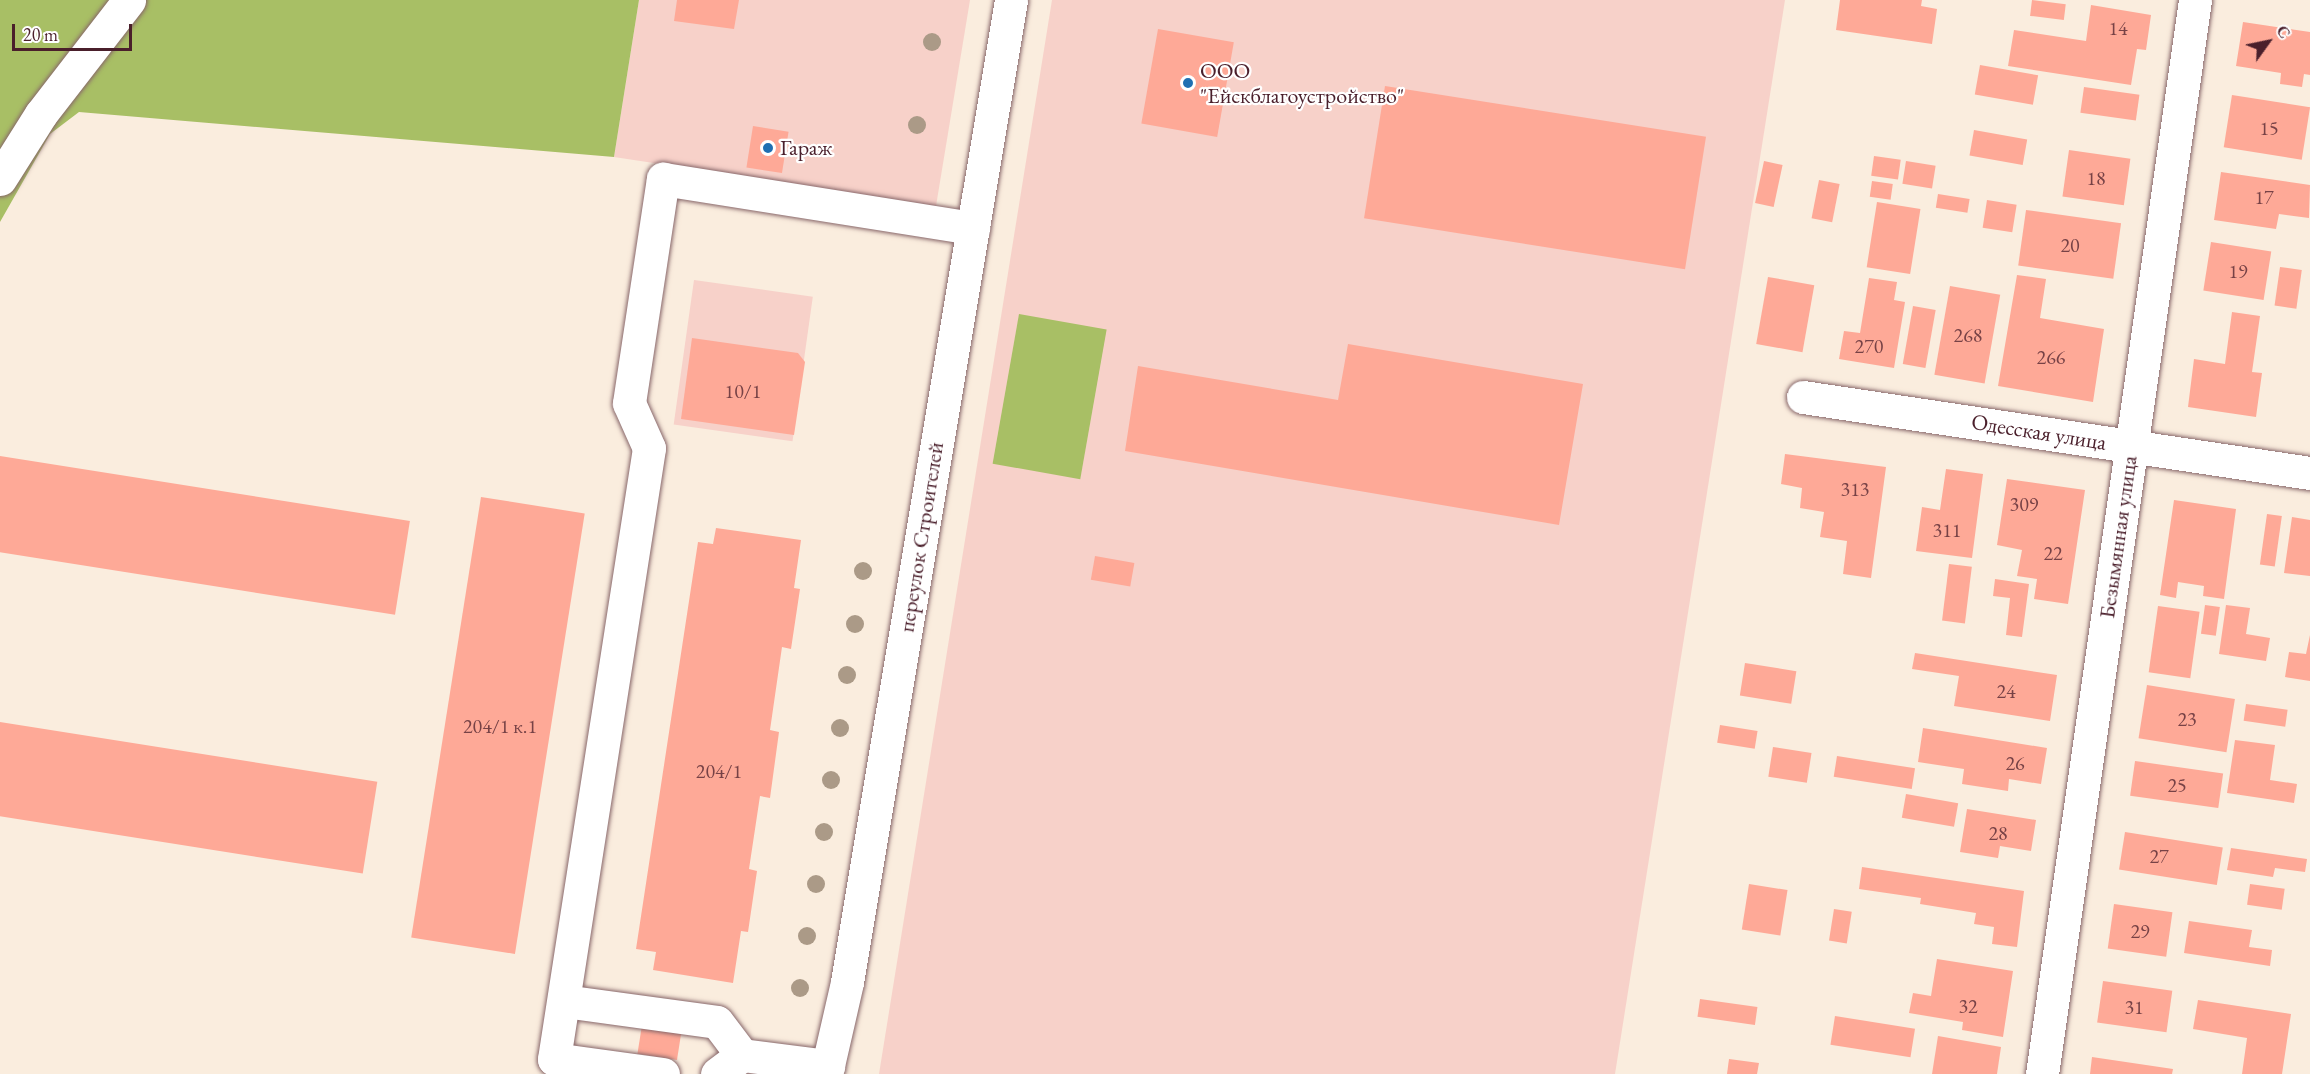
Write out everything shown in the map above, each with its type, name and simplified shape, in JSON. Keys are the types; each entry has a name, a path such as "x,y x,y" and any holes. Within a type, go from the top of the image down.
{"street":[{"path":"0,179 41,114 129,0"},
{"name":"переулок Строителей","path":"827,1070 847,982 1011,0"},
{"name":"Безымянная улица","path":"2042,1074 2195,0"},
{"path":"663,1074 554,1059 649,448 629,403 663,179 972,228"},
{"name":"Одесская улица","path":"1803,397 2310,473"},
{"path":"564,1001 717,1022 729,1065 827,1070"}],"shaded area":[{"path":"639,0 970,0 936,206 614,157"},
{"path":"1052,0 1785,0 1615,1074 879,1074"},
{"path":"694,280 813,297 793,441 674,425"}],"green space":[{"path":"0,0 639,0 614,157 79,112 50,134 0,222"},
{"path":"1019,314 1107,329 1080,479 993,464"}],"building":[{"path":"677,0 739,0 734,29 674,21"},
{"path":"1840,0 1922,0 1921,6 1937,9 1932,44 1836,30"},
{"path":"2032,0 2066,4 2064,20 2030,16"},
{"path":"2091,5 2151,15 2146,50 2137,49 2131,85 2008,66 2014,30 2086,41"},
{"path":"2243,22 2310,32 2310,75 2304,74 2302,87 2280,84 2281,73 2236,66"},
{"name":"ООО \"Ейскблагоустройство\"","path":"1158,29 1234,42 1217,137 1141,124"},
{"path":"1980,65 2038,75 2033,105 1975,95"},
{"path":"1385,86 1706,137 1685,269 1364,218"},
{"path":"2084,87 2139,95 2136,121 2080,113"},
{"path":"2232,95 2310,107 2302,160 2224,147"},
{"path":"753,126 789,132 782,173 746,167"},
{"path":"1974,130 2027,139 2023,165 1969,156"},
{"path":"2069,150 2130,159 2124,205 2062,197"},
{"path":"1874,156 1901,160 1898,180 1871,176"},
{"path":"1764,161 1783,165 1774,207 1755,203"},
{"path":"1906,161 1936,166 1932,188 1902,184"},
{"path":"2221,172 2310,185 2309,218 2279,214 2276,229 2214,220"},
{"path":"1819,180 1840,184 1832,222 1812,218"},
{"path":"1872,181 1893,184 1891,200 1870,197"},
{"path":"1938,194 1970,199 1967,213 1936,208"},
{"path":"1987,200 2017,205 2012,232 1983,228"},
{"path":"1877,202 1920,209 1910,274 1867,267"},
{"path":"2026,210 2121,223 2113,279 2018,265"},
{"path":"2211,242 2271,252 2264,300 2203,290"},
{"path":"2280,267 2302,270 2296,309 2275,306"},
{"path":"2017,275 2046,279 2040,318 2104,329 2093,402 1998,386"},
{"path":"1768,277 1814,285 1802,352 1756,344"},
{"path":"1869,278 1897,282 1894,300 1905,302 1894,368 1839,359 1844,331 1860,333"},
{"path":"1950,286 2000,295 1985,383 1934,375"},
{"path":"1913,306 1936,310 1925,368 1903,364"},
{"path":"2232,312 2260,316 2252,372 2262,373 2256,417 2188,407 2194,359 2225,364"},
{"path":"692,338 798,353 805,362 794,435 681,419"},
{"path":"1348,344 1583,384 1559,525 1125,451 1138,366 1338,400"},
{"path":"1785,454 1886,467 1871,578 1843,574 1847,541 1820,537 1824,512 1800,508 1802,488 1781,484"},
{"path":"0,456 410,521 395,615 0,552"},
{"path":"1946,469 1983,474 1972,558 1916,551 1922,507 1940,510"},
{"path":"2007,479 2085,490 2068,604 2034,599 2037,579 2017,576 2022,550 1997,545"},
{"path":"481,497 585,513 515,954 411,938"},
{"path":"2174,500 2236,509 2224,599 2203,596 2204,586 2178,582 2176,598 2160,595"},
{"path":"2267,514 2282,516 2275,567 2260,565"},
{"path":"2292,517 2310,520 2310,576 2284,573"},
{"path":"716,528 801,540 794,588 800,589 791,649 782,647 770,730 779,732 770,798 760,796 749,869 757,871 748,932 741,931 733,983 653,970 656,952 636,949 698,542 713,544"},
{"path":"1095,556 1134,563 1130,587 1091,580"},
{"path":"1949,564 1972,567 1965,623 1942,621"},
{"path":"1995,579 2029,584 2022,637 2006,635 2010,598 1993,596"},
{"path":"2205,605 2220,607 2216,636 2201,634"},
{"path":"2226,605 2250,608 2246,634 2270,638 2266,661 2219,654"},
{"path":"2158,606 2200,612 2190,678 2149,672"},
{"path":"2310,635 2310,681 2285,677 2289,652 2306,654"},
{"path":"1915,653 2057,675 2050,721 1954,706 1959,676 1912,669"},
{"path":"1745,663 1796,671 1791,704 1740,696"},
{"path":"2147,685 2235,699 2226,752 2139,738"},
{"path":"2246,704 2288,710 2285,727 2244,721"},
{"path":"0,722 377,782 363,874 0,816"},
{"path":"1720,725 1758,731 1755,749 1717,743"},
{"path":"1923,728 2047,748 2041,784 2009,779 2008,791 1962,784 1964,769 1918,762"},
{"path":"2235,740 2275,745 2270,780 2297,784 2294,803 2227,793"},
{"path":"1773,747 1812,753 1807,783 1768,777"},
{"path":"1837,756 1915,768 1912,789 1834,777"},
{"path":"2135,761 2223,773 2218,808 2130,796"},
{"path":"1906,794 1958,803 1954,827 1902,818"},
{"path":"1967,809 2036,820 2031,851 2000,846 1998,858 1960,852"},
{"path":"2125,832 2223,847 2217,885 2119,870"},
{"path":"2231,848 2307,859 2305,872 2275,868 2273,877 2227,870"},
{"path":"1862,867 2024,891 2017,947 1992,944 1994,927 1974,924 1976,913 1920,904 1921,898 1859,889"},
{"path":"1749,884 1788,890 1780,936 1742,929"},
{"path":"2250,884 2285,889 2282,910 2247,905"},
{"path":"2114,904 2172,912 2166,957 2108,949"},
{"path":"1834,909 1852,912 1847,943 1829,941"},
{"path":"2189,921 2252,930 2249,947 2272,950 2270,966 2184,953"},
{"path":"1937,959 2013,971 2003,1037 1962,1030 1963,1022 1909,1013 1913,993 1931,996"},
{"path":"2103,981 2172,991 2166,1032 2097,1023"},
{"path":"1700,999 1757,1007 1755,1025 1697,1017"},
{"path":"2198,1000 2291,1014 2282,1074 2242,1074 2247,1038 2193,1029"},
{"path":"1835,1016 1915,1029 1910,1057 1830,1045"},
{"path":"642,1025 682,1031 677,1060 637,1054"},
{"path":"1938,1036 2001,1047 1997,1074 1932,1074"},
{"path":"2092,1057 2173,1069 2172,1074 2090,1074"},
{"path":"1729,1059 1759,1063 1757,1074 1727,1074"}],"place":[{"name":"ООО \"Ейскблагоустройство\"","path":"1188,83"},
{"name":"Гараж","path":"768,148"}]}
